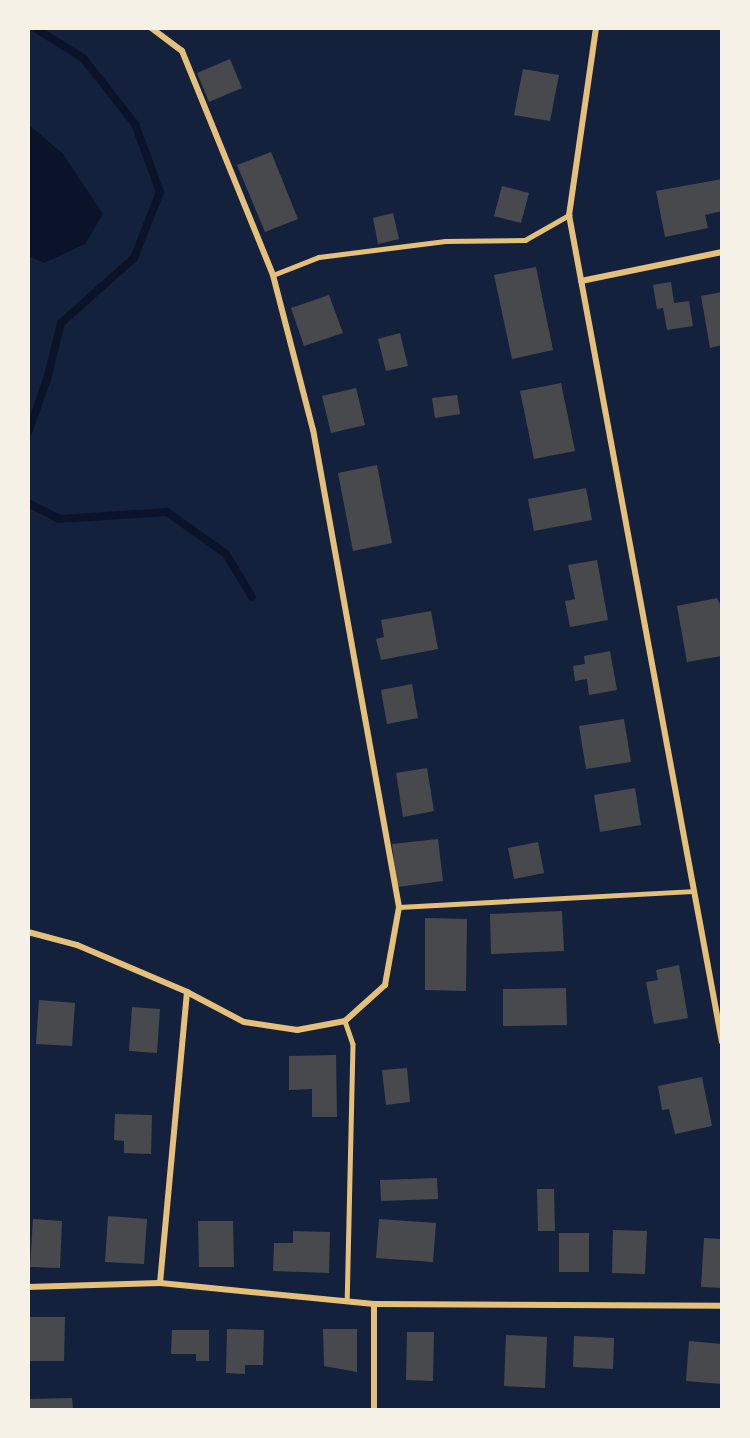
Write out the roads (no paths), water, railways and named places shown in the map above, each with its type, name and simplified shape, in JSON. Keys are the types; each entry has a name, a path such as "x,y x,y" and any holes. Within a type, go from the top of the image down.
{"street":[{"path":"28,932 76,945 187,992 244,1022 297,1030 345,1021 385,985 399,907 313,430 273,275 182,51 151,28"},
{"path":"596,28 569,215 692,891 722,1042"},
{"path":"581,281 722,252"},
{"path":"160,1283 187,992"},
{"path":"28,1287 160,1283 374,1304 722,1306"},
{"path":"374,1304 374,1410"}],"lane":[{"path":"273,275 319,257 444,241 525,240 569,215"},
{"path":"399,907 692,891"},
{"path":"345,1021 353,1044 347,1301"}],"water":[{"path":"29,125 63,154 103,214 85,244 44,263 29,256"}],"waterway":[{"path":"28,433 47,379 61,323 134,258 160,192 135,124 83,58 35,28"},
{"path":"28,503 59,519 167,512 226,554 252,597"}]}
